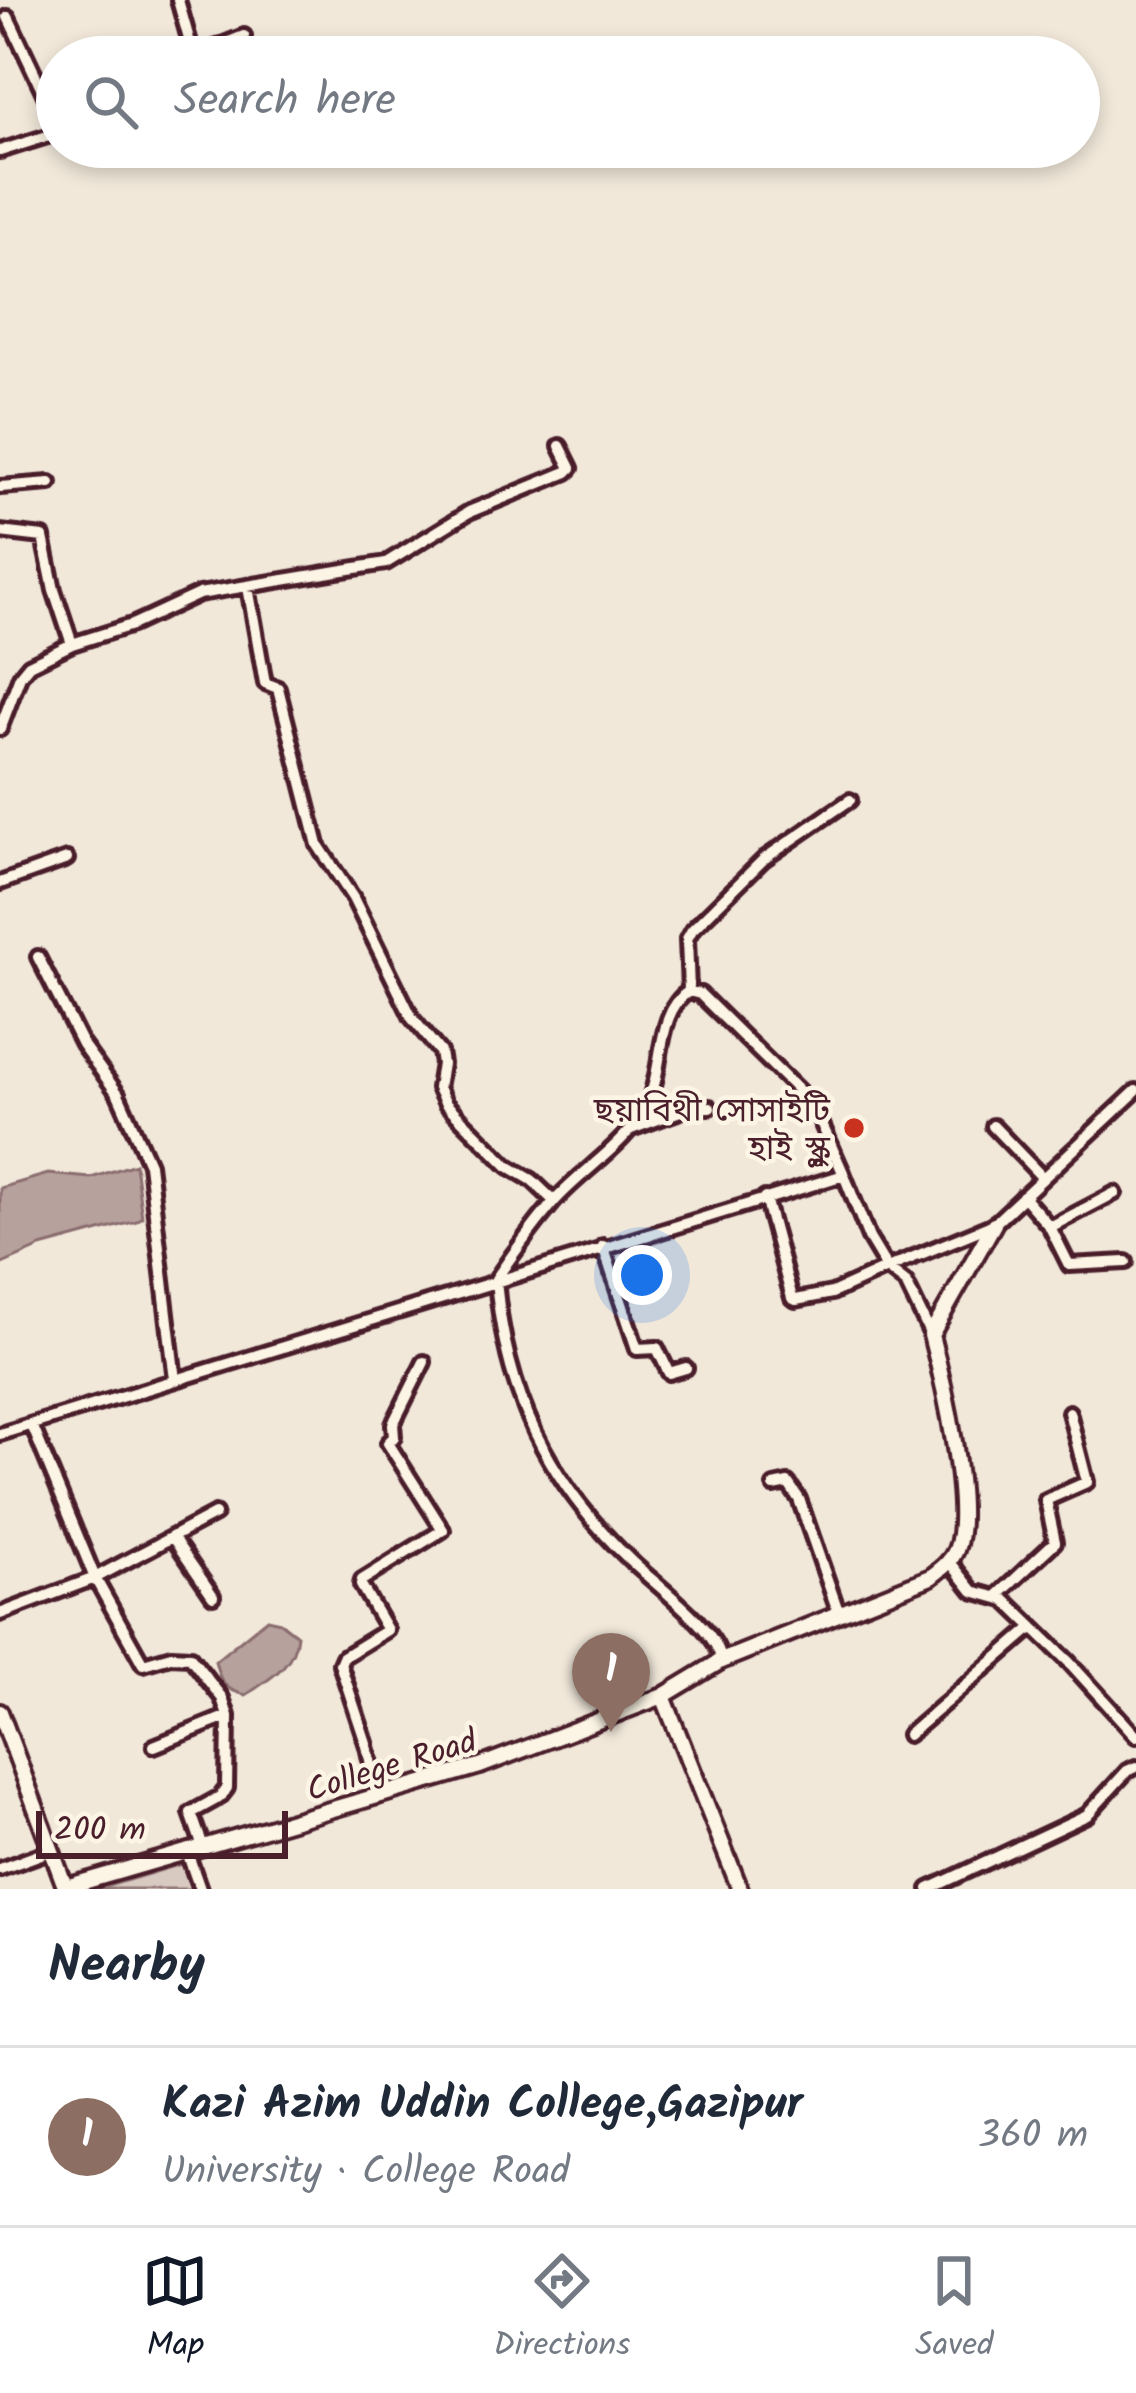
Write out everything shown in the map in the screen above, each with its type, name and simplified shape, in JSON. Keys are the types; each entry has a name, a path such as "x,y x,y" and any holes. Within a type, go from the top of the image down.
{"main road":[{"path":"950,1562 962,1523 949,1402 931,1335 994,1224"},
{"name":"College Road","path":"66,1888 480,1766 663,1696 721,1661 931,1577 950,1562"},
{"path":"663,1696 740,1889"},
{"path":"0,1712 66,1888"}],"street":[{"path":"178,0 188,36"},
{"path":"8,17 36,76"},
{"path":"0,151 36,140"},
{"path":"0,729 20,676 29,665 72,644 132,626 199,594 386,563 469,512 567,472 571,468 560,446"},
{"path":"0,487 50,483"},
{"path":"0,532 43,537 72,644"},
{"path":"248,587 265,683 278,688 282,696 318,844 352,898 412,1018 442,1058 438,1088 446,1104 477,1137 554,1202"},
{"path":"689,991 687,939 692,930 764,859 850,800"},
{"path":"0,883 67,859"},
{"path":"38,957 82,1044 118,1094 149,1165 175,1380"},
{"path":"689,991 679,998 668,1022 648,1103 628,1130 554,1202 496,1279 524,1411 550,1467 598,1530 705,1631 721,1651 721,1661"},
{"path":"689,991 700,994 814,1106 869,1238 887,1268 906,1283 931,1335"},
{"path":"764,1198 792,1298 832,1293 994,1224 1136,1091"},
{"path":"628,1130 691,1107 710,1107"},
{"path":"993,1126 1042,1178"},
{"path":"0,1434 844,1175"},
{"path":"1050,1227 1115,1193"},
{"path":"1023,1196 1050,1227 1069,1265 1126,1262"},
{"path":"603,1246 637,1349 657,1348 668,1373 686,1368"},
{"path":"378,1797 340,1664 343,1657 387,1630 362,1580 443,1530 388,1445 396,1430 393,1424 424,1362"},
{"path":"997,1596 1055,1542 1046,1500 1087,1482 1069,1412"},
{"path":"32,1425 95,1578 142,1664 171,1656 190,1657 222,1698 228,1716 227,1788 191,1813 203,1847"},
{"path":"775,1486 788,1483 799,1499 838,1612"},
{"path":"0,1614 95,1578 215,1514"},
{"path":"173,1538 213,1596"},
{"path":"950,1562 973,1592 997,1596 1033,1627 1136,1736"},
{"path":"908,1735 1033,1627"},
{"path":"154,1746 228,1716"},
{"path":"929,1889 1087,1815 1127,1771 1136,1768"},
{"path":"0,1869 52,1850"},
{"path":"187,1852 200,1889"}],"shaded area":[{"path":"135,1164 142,1217 137,1221 41,1247 0,1265 0,1188 48,1174 91,1178"},
{"path":"267,1619 297,1635 291,1655 279,1671 246,1695 233,1691 221,1680 215,1661"},
{"path":"182,1864 191,1889 98,1889"}],"place":[{"name":"ছয়াবিথী সোসাইটি হাই স্কুল","path":"854,1128"},
{"name":"Kazi Azim Uddin College,Gazipur","path":"611,1732"}]}
